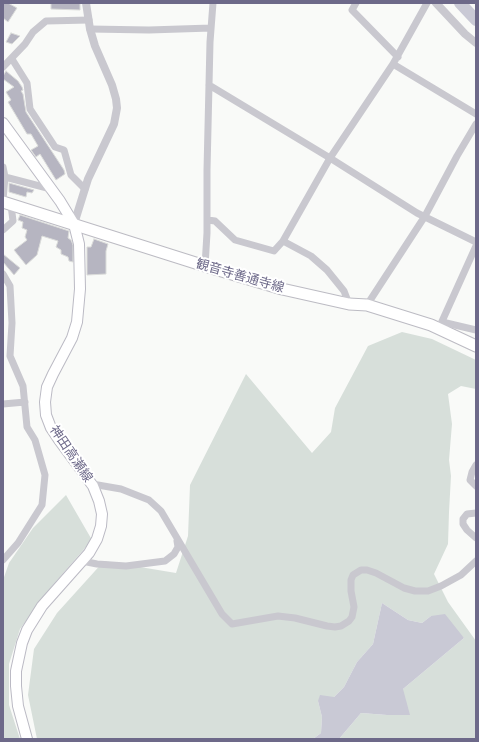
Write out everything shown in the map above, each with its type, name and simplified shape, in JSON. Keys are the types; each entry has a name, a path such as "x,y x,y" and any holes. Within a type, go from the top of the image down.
{"main road":[{"name":"神田高瀬線","path":"3,123 51,189 74,224 79,244 80,300 78,322 72,338 47,387 45,402 46,415 51,428 92,484 99,501 102,514 101,526 97,540 89,554 42,606 27,630 22,643 16,671 16,686 18,706 27,739"},
{"name":"観音寺善通寺線","path":"6,202 205,266 282,288 348,304 367,305 431,325 441,325 476,346"}],"street":[{"path":"74,224 85,189 114,124 117,108 112,85 95,46 86,3"},
{"path":"205,266 208,220 209,84 213,3"},
{"path":"356,3 352,10 398,57"},
{"path":"208,220 215,221 235,240 274,251 283,241 330,158 398,57 427,3"},
{"path":"436,3 465,34 476,43"},
{"path":"3,67 25,44 33,32 46,21 148,30 212,28"},
{"path":"12,59 27,83 30,110 55,147 64,150 71,175 85,189"},
{"path":"393,64 476,114"},
{"path":"209,84 417,213 476,242"},
{"path":"367,305 425,216 476,124"},
{"path":"3,167 6,202 13,221 3,230"},
{"path":"4,176 51,189"},
{"path":"283,241 311,256 328,270 344,291 348,304"},
{"path":"476,246 441,325 476,330"},
{"path":"3,274 10,286 12,323 10,356 23,386 27,427 35,440 45,475 42,505 18,543 3,560"},
{"path":"3,404 24,402"},
{"path":"476,465 470,480 476,486"},
{"path":"92,484 121,489 150,500 161,511 222,614 232,624 278,616 295,618 327,626 341,626 350,621 352,617 354,607 351,591 351,580 353,575 361,570 376,573 404,588 415,591 428,591 461,575 476,561"},
{"path":"476,512 467,514 463,519 463,524 476,538"},
{"path":"82,561 97,564 126,566 165,561 174,554 178,547 177,539"}],"shaded area":[{"path":"402,332 432,339 476,360 476,389 461,386 448,394 452,424 449,460 451,476 448,544 434,574 448,602 476,641 476,739 339,739 361,713 387,715 403,689 464,638 431,616 422,623 408,620 382,603 373,644 357,662 344,687 334,697 318,701 322,717 321,733 313,739 37,739 28,695 34,649 57,613 104,561 176,573 188,536 190,485 246,374 312,453 331,432 335,408 368,346"},
{"path":"66,495 92,540 52,586 20,629 9,664 9,705 20,739 3,739 3,580 9,563 33,528"},
{"path":"382,603 408,620 422,623 431,616 445,614 464,638 403,689 410,715 361,713 339,739 313,739 321,733 322,717 318,701 320,695 334,697 344,687 357,662 373,644"}],"building":[{"path":"3,3 8,3 17,8 8,22 3,18"},
{"path":"51,3 80,3 80,10 51,9"},
{"path":"11,33 20,36 12,44 6,42"},
{"path":"6,71 18,81 22,87 23,90 21,91 23,94 26,112 64,170 65,174 56,180 40,154 36,157 31,150 38,146 31,134 27,134 8,102 11,100 6,92 14,87 3,79"},
{"path":"9,183 34,190 32,193 27,192 26,197 9,192"},
{"path":"20,215 69,231 68,238 71,240 73,245 73,262 69,261 68,257 61,254 61,250 56,247 58,241 42,236 37,255 26,265 14,250 27,240 25,237 27,230 22,228 23,222 18,220"},
{"path":"94,239 108,244 106,251 106,274 87,275 87,247 91,247"},
{"path":"3,254 20,268 14,275 3,262"}],"waterway":[{"path":"460,3 476,20"}]}
